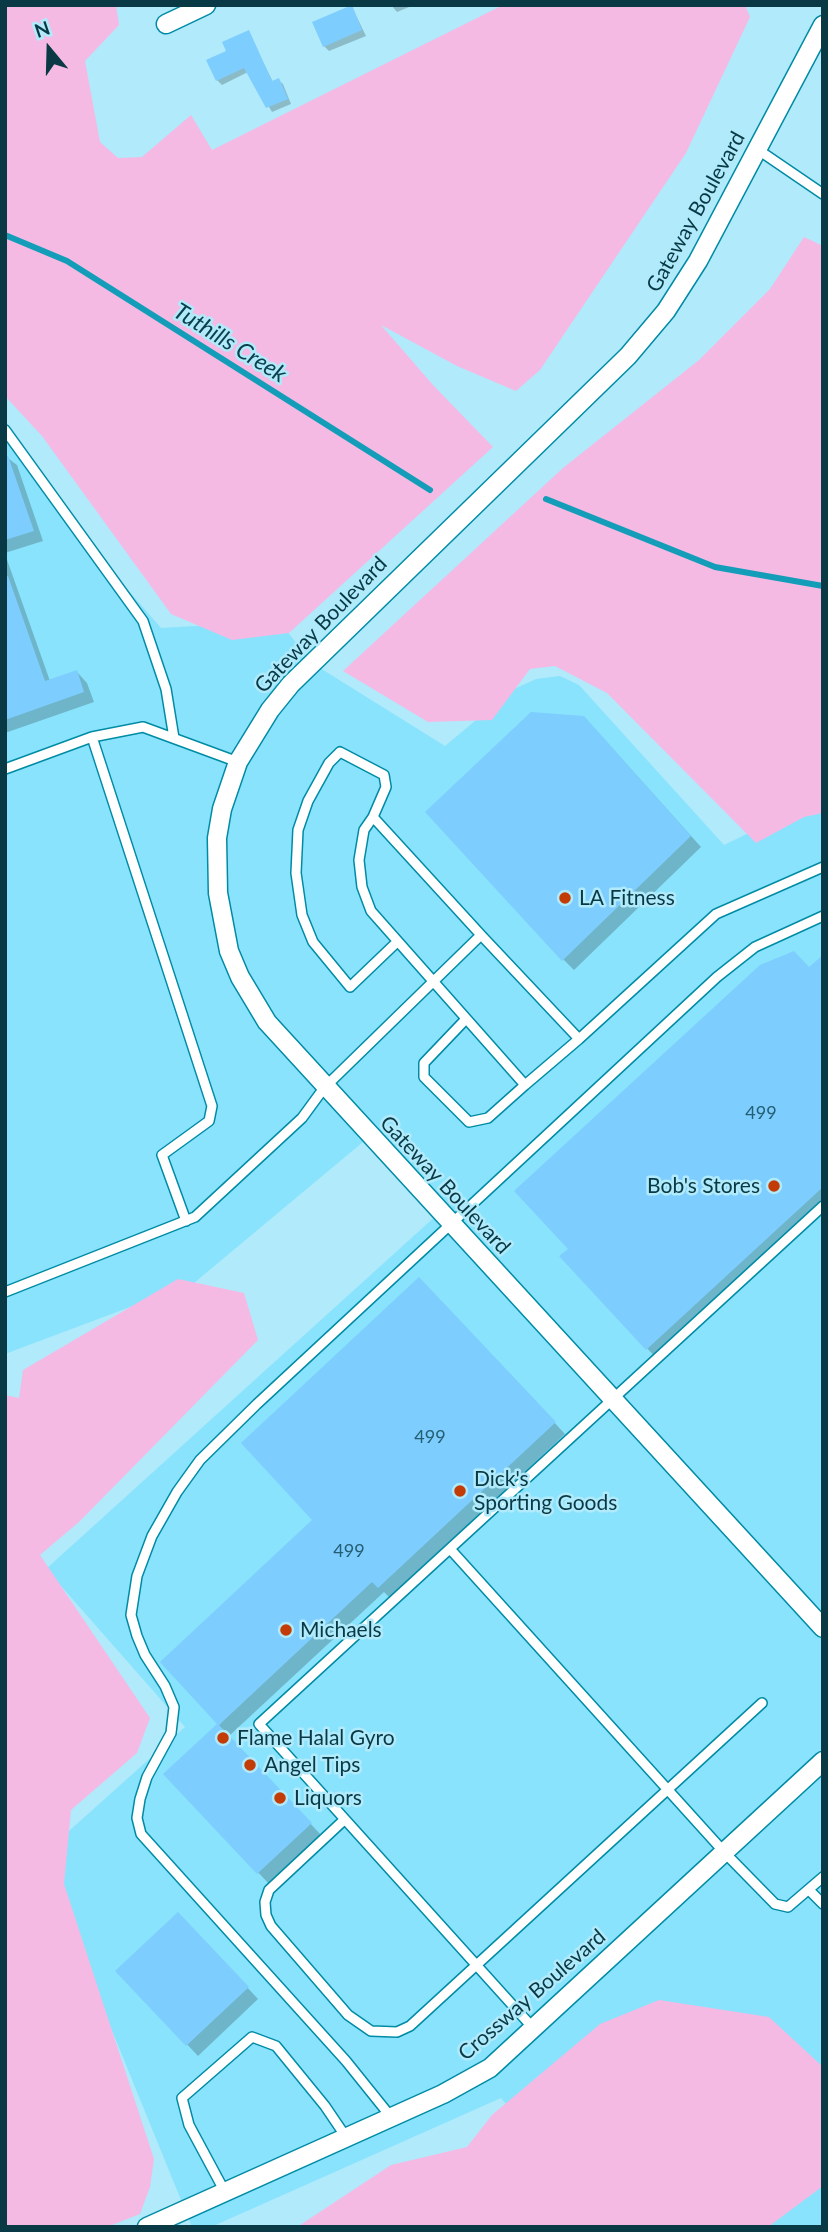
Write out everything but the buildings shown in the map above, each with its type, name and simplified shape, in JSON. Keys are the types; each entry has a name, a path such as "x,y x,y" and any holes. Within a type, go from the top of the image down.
{"street":[{"path":"166,24 206,5"},
{"name":"Gateway Boulevard","path":"823,25 682,287 649,332 628,356 291,684 270,710 238,762 222,809 217,838 218,893 229,951 240,977 267,1022 324,1088 823,1628"},
{"name":"Crossway Boulevard","path":"147,2227 477,2076 534,2029 823,1760"}],"lane":[{"path":"757,149 823,194"},
{"path":"5,430 143,621 166,689 174,738"},
{"path":"5,769 92,737 143,727 238,762"},
{"path":"92,737 212,1106 209,1121 162,1154 186,1221"},
{"path":"397,942 350,987 313,942 303,915 296,873 298,830 308,801 329,763 340,752 384,775 386,787 373,817 363,830 359,860 362,887 370,911 525,1085"},
{"path":"373,817 579,1039"},
{"path":"466,1019 424,1063 424,1077 469,1122 488,1118 716,914 823,867"},
{"path":"391,2117 346,2061 141,1834 137,1818 140,1799 147,1777 172,1733 174,1707 165,1686 145,1655 131,1615 137,1576 152,1536 177,1492 200,1460 449,1223 717,977 755,947 823,916"},
{"path":"5,1292 195,1217 302,1118 324,1088 481,935"},
{"path":"534,2029 259,1724 823,1206"},
{"path":"451,1550 668,1787 724,1853 780,1908 794,1903 823,1877"},
{"path":"344,1820 279,1879 265,1902 271,1926 348,2015 371,2031 397,2032 410,2026 762,1703"},
{"path":"809,1890 823,1904"},
{"path":"225,2192 189,2125 182,2098 253,2037 276,2046 325,2106 346,2137"}],"shaded area":[{"path":"5,5 116,5 119,25 85,61 100,142 118,158 142,157 191,115 212,150 503,5 745,5 750,17 686,153 540,370 516,391 457,366 381,325 433,385 493,447 289,633 232,640 171,614 42,436 5,396"},
{"path":"804,237 823,246 823,813 804,817 756,843 607,693 555,666 530,669 492,720 428,722 343,671 563,468 699,360 770,289"},
{"path":"5,437 53,504 161,628 279,621 312,663 445,746 512,690 536,679 560,676 579,685 724,845 823,797 823,2227 608,2227 501,2098 211,2227 192,2227 41,1856 185,1727 46,1569 439,1213 369,1137 194,1283 5,1354"},
{"path":"178,1279 244,1293 258,1340 79,1522 40,1555 150,1718 137,1753 71,1810 64,1884 154,2159 150,2187 140,2214 107,2227 5,2227 5,1395 19,1398 23,1370"},
{"path":"659,2000 769,2017 823,2067 823,2186 768,2227 297,2227 391,2165 467,2147 492,2115 600,2024"}],"waterway":[{"name":"Tuthills Creek","path":"5,235 67,261 430,490"},
{"name":"Tuthills Creek","path":"546,499 715,567 823,586"}],"place":[{"name":"LA Fitness","path":"565,898"},
{"name":"Bob's Stores","path":"774,1186"},
{"name":"Dick's Sporting Goods","path":"460,1491"},
{"name":"Michaels","path":"286,1630"},
{"name":"Flame Halal Gyro","path":"223,1738"},
{"name":"Angel Tips","path":"250,1765"},
{"name":"Liquors","path":"280,1798"}]}
